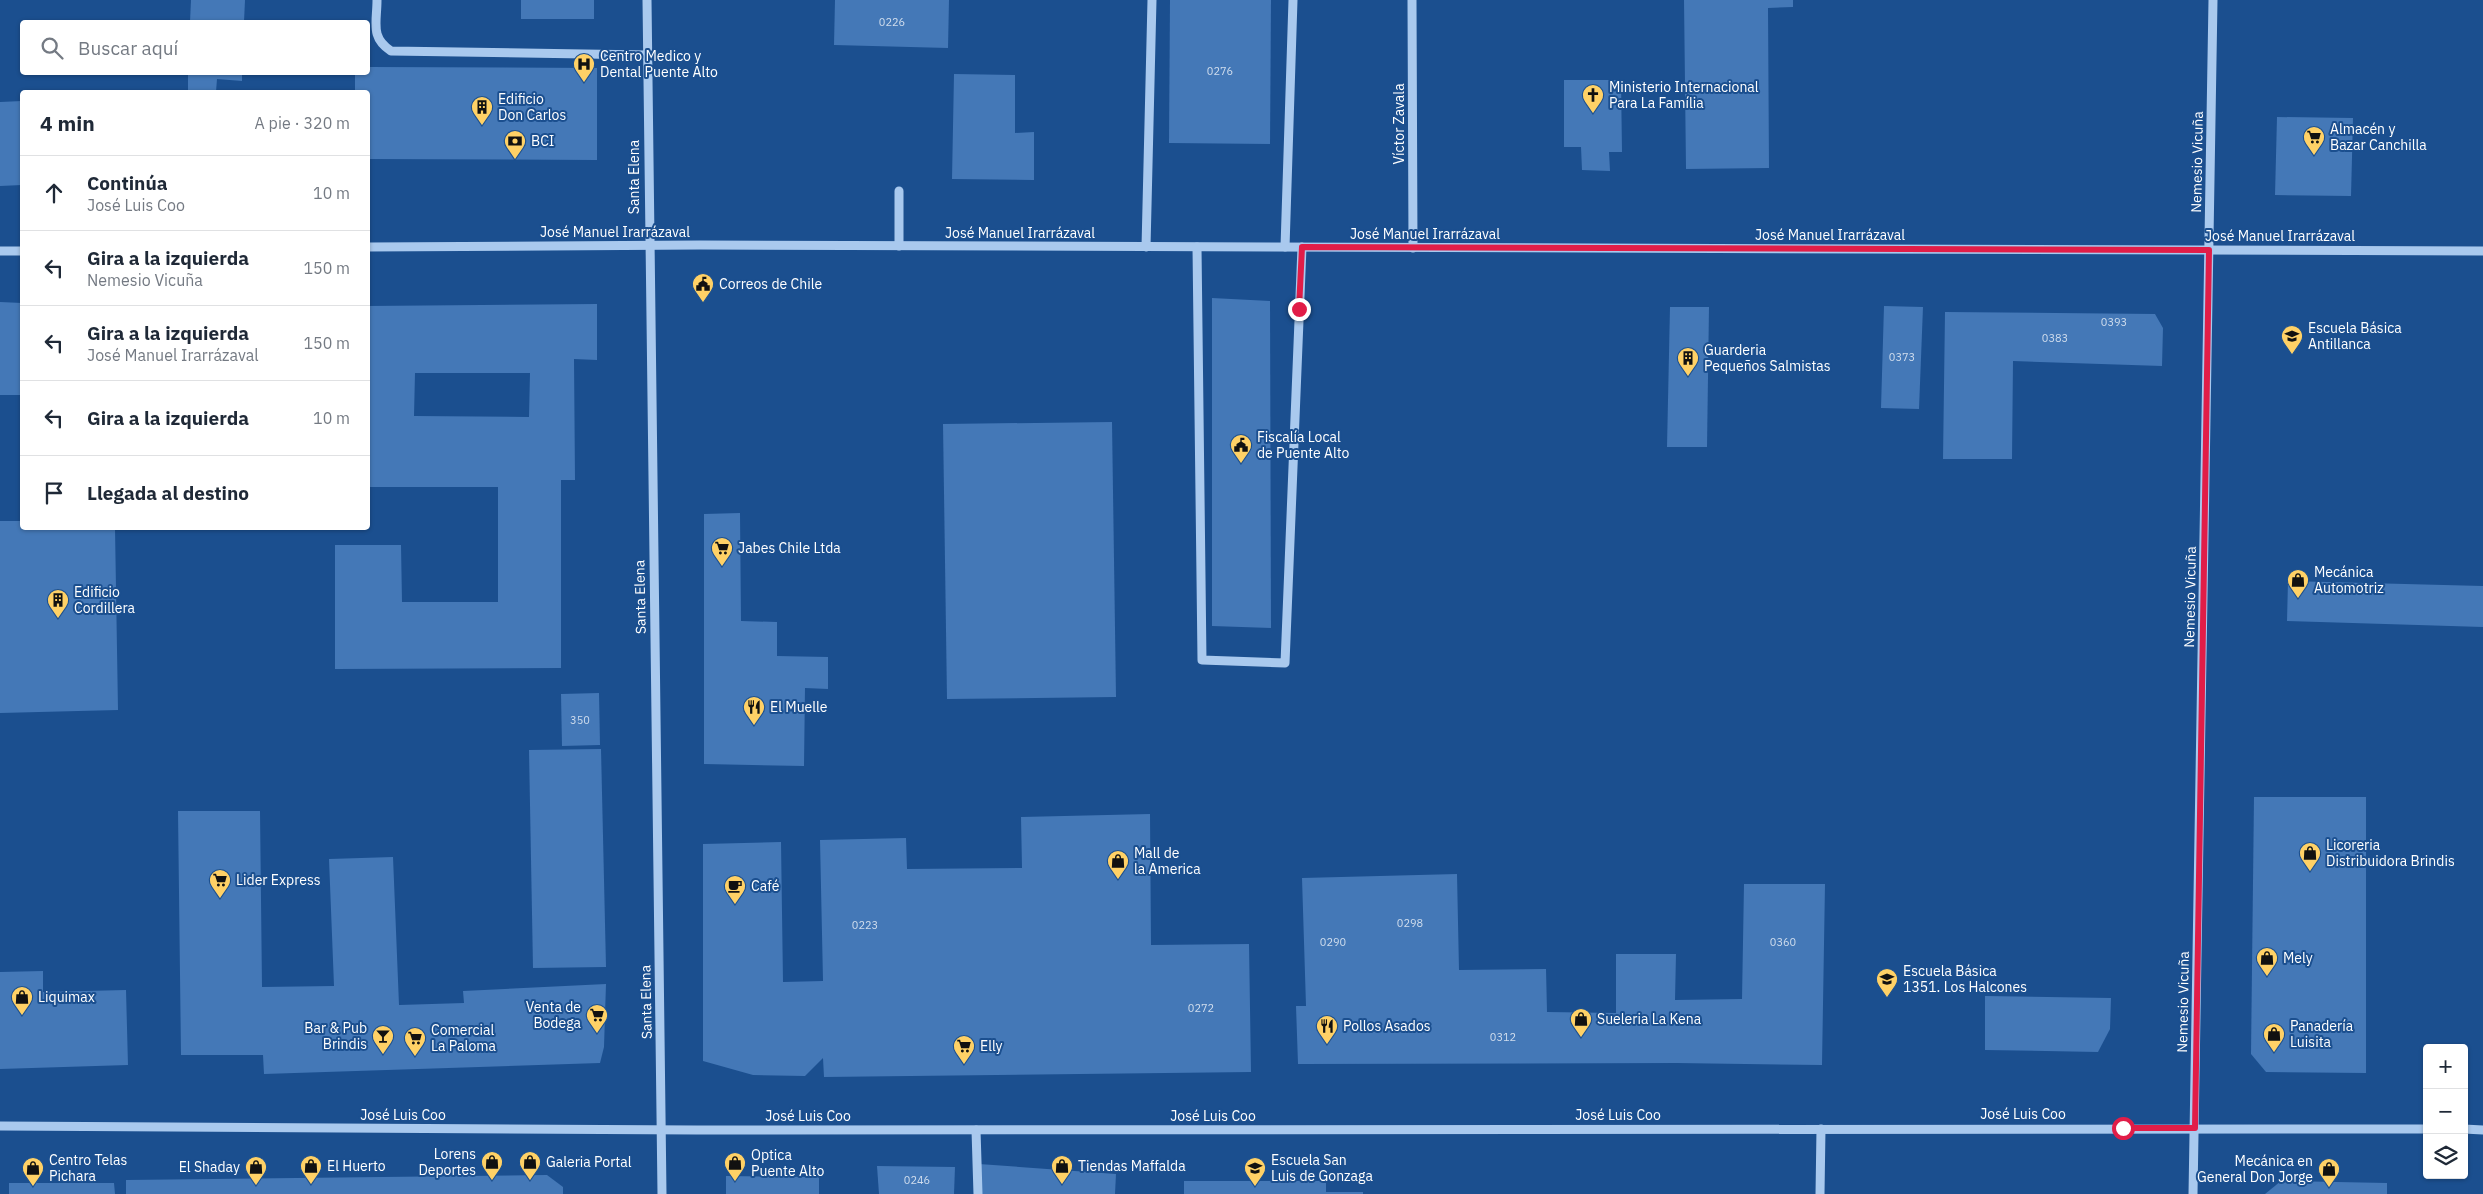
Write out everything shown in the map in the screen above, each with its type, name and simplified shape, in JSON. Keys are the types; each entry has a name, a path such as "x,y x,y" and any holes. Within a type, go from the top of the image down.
{"street":[{"path":"377,0 376,38 380,44 391,51 647,55"},
{"name":"Santa Elena","path":"647,0 662,1194"},
{"path":"1146,247 1152,0"},
{"path":"1285,247 1293,0"},
{"name":"Víctor Zavala","path":"1412,0 1413,248"},
{"name":"Nemesio Vicuña","path":"2193,1194 2214,0"},
{"path":"899,191 899,246"},
{"name":"José Manuel Irarrázaval","path":"370,248 649,245 2483,251"},
{"path":"1197,247 1202,660 1285,663 1302,247"},
{"path":"0,251 20,251"},
{"name":"José Luis Coo","path":"0,1126 662,1130 2423,1129"},
{"path":"1820,1194 1821,1129"},
{"path":"976,1130 978,1194"},
{"path":"2468,1130 2483,1130"}],"building":[{"path":"191,0 245,0 244,20 190,20"},
{"path":"521,0 594,0 594,19 521,19"},
{"path":"835,0 949,0 948,48 834,45"},
{"path":"1170,0 1271,0 1270,144 1169,143"},
{"path":"1684,0 1793,0 1793,7 1768,8 1769,168 1686,169"},
{"name":"Edificio Don Carlos","path":"370,67 597,68 597,160 370,159 370,90 355,90 355,75 370,75"},
{"path":"954,74 1015,75 1015,133 1034,132 1034,180 952,179"},
{"path":"188,75 242,75 242,81 217,79 216,90 188,90"},
{"name":"Ministerio Internacional Para La Família","path":"1564,80 1621,80 1622,152 1609,152 1610,171 1582,170 1581,147 1564,147"},
{"path":"20,101 20,185 0,186 0,102"},
{"name":"Almacén y Bazar Canchilla","path":"2277,117 2353,118 2351,196 2275,195"},
{"name":"Fiscalía Local de Puente Alto","path":"1212,298 1270,301 1271,628 1212,626"},
{"path":"0,302 20,303 20,395 0,395"},
{"path":"597,304 597,360 574,359 575,480 561,480 561,668 335,669 335,545 401,545 402,602 498,602 498,487 370,487 370,306","holes":["415,373 530,373 529,417 414,416"]},
{"path":"1884,306 1923,307 1919,409 1881,408"},
{"name":"Guarderia Pequeños Salmistas","path":"1670,307 1709,307 1707,447 1667,447"},
{"path":"1945,312 2155,314 2163,328 2162,366 2013,361 2012,459 1943,459"},
{"path":"1112,422 1116,697 947,699 943,424"},
{"path":"740,513 741,621 777,622 777,656 828,657 828,689 805,688 804,766 704,764 704,514"},
{"name":"Edificio Cordillera","path":"0,521 20,521 20,530 115,530 118,710 0,713"},
{"path":"2288,581 2483,586 2483,627 2287,621"},
{"path":"599,693 600,745 562,746 561,694"},
{"path":"601,749 606,967 533,968 529,750"},
{"path":"2254,797 2366,797 2366,1073 2266,1072 2251,1054"},
{"path":"178,811 260,811 262,987 334,986 329,859 393,857 399,1005 464,1003 463,991 606,984 604,1047 600,1063 264,1074 263,1055 181,1055"},
{"path":"1150,814 1151,945 1249,944 1251,1072 824,1077 823,1058 805,1076 753,1075 703,1061 703,844 781,842 783,982 823,981 820,840 906,838 907,869 1022,868 1021,817"},
{"path":"1457,874 1459,970 1546,969 1547,1012 1616,1013 1616,954 1676,954 1675,1000 1742,999 1744,884 1825,884 1822,1065 1676,1063 1298,1064 1296,1006 1306,1006 1302,878"},
{"path":"43,971 43,992 126,990 128,1065 0,1069 0,972"},
{"path":"1985,996 2111,998 2110,1029 2098,1052 1985,1050"},
{"path":"979,1164 1116,1174 1115,1194 979,1194"},
{"path":"877,1166 955,1167 954,1194 879,1194"},
{"path":"547,1175 563,1187 563,1194 126,1194 126,1180"},
{"path":"726,1176 819,1177 819,1194 726,1194"},
{"name":"Escuela San Luis de Gonzaga","path":"1184,1181 1326,1181 1326,1192 1363,1192 1363,1194 1184,1194"},
{"name":"Mecánica en General Don Jorge","path":"2281,1181 2387,1183 2387,1194 2265,1194"},
{"path":"9,1183 114,1183 115,1194 9,1194"}],"place":[{"name":"Centro Medico y Dental Puente Alto","path":"584,83"},
{"name":"Ministerio Internacional Para La Família","path":"1593,114"},
{"name":"Edificio Don Carlos","path":"482,126"},
{"name":"Almacén y Bazar Canchilla","path":"2314,156"},
{"name":"BCI","path":"515,160"},
{"name":"Correos de Chile","path":"703,303"},
{"name":"Escuela Básica Antillanca","path":"2292,355"},
{"name":"Guarderia Pequeños Salmistas","path":"1688,377"},
{"name":"Fiscalía Local de Puente Alto","path":"1241,464"},
{"name":"Jabes Chile Ltda","path":"722,567"},
{"name":"Mecánica Automotriz","path":"2298,599"},
{"name":"Edificio Cordillera","path":"58,619"},
{"name":"El Muelle","path":"754,726"},
{"name":"Licoreria Distribuidora Brindis","path":"2310,872"},
{"name":"Mall de la America","path":"1118,880"},
{"name":"Lider Express","path":"220,899"},
{"name":"Café","path":"735,905"},
{"name":"Mely","path":"2267,977"},
{"name":"Escuela Básica 1351. Los Halcones","path":"1887,998"},
{"name":"Liquimax","path":"22,1016"},
{"name":"Venta de Bodega","path":"597,1034"},
{"name":"Sueleria La Kena","path":"1581,1038"},
{"name":"Pollos Asados","path":"1327,1045"},
{"name":"Panadería Luisita","path":"2274,1053"},
{"name":"Bar & Pub Brindis","path":"383,1055"},
{"name":"Comercial La Paloma","path":"415,1057"},
{"name":"Elly","path":"964,1065"},
{"name":"Lorens Deportes","path":"492,1181"},
{"name":"Galeria Portal","path":"530,1181"},
{"name":"Optica Puente Alto","path":"735,1182"},
{"name":"El Huerto","path":"311,1185"},
{"name":"Tiendas Maffalda","path":"1062,1185"},
{"name":"El Shaday","path":"256,1186"},
{"name":"Centro Telas Pichara","path":"33,1187"},
{"name":"Escuela San Luis de Gonzaga","path":"1255,1187"},
{"name":"Mecánica en General Don Jorge","path":"2329,1188"}],"route":[{"path":"1299,309 1302,247 2209,250 2195,1128 2123,1128"}]}
